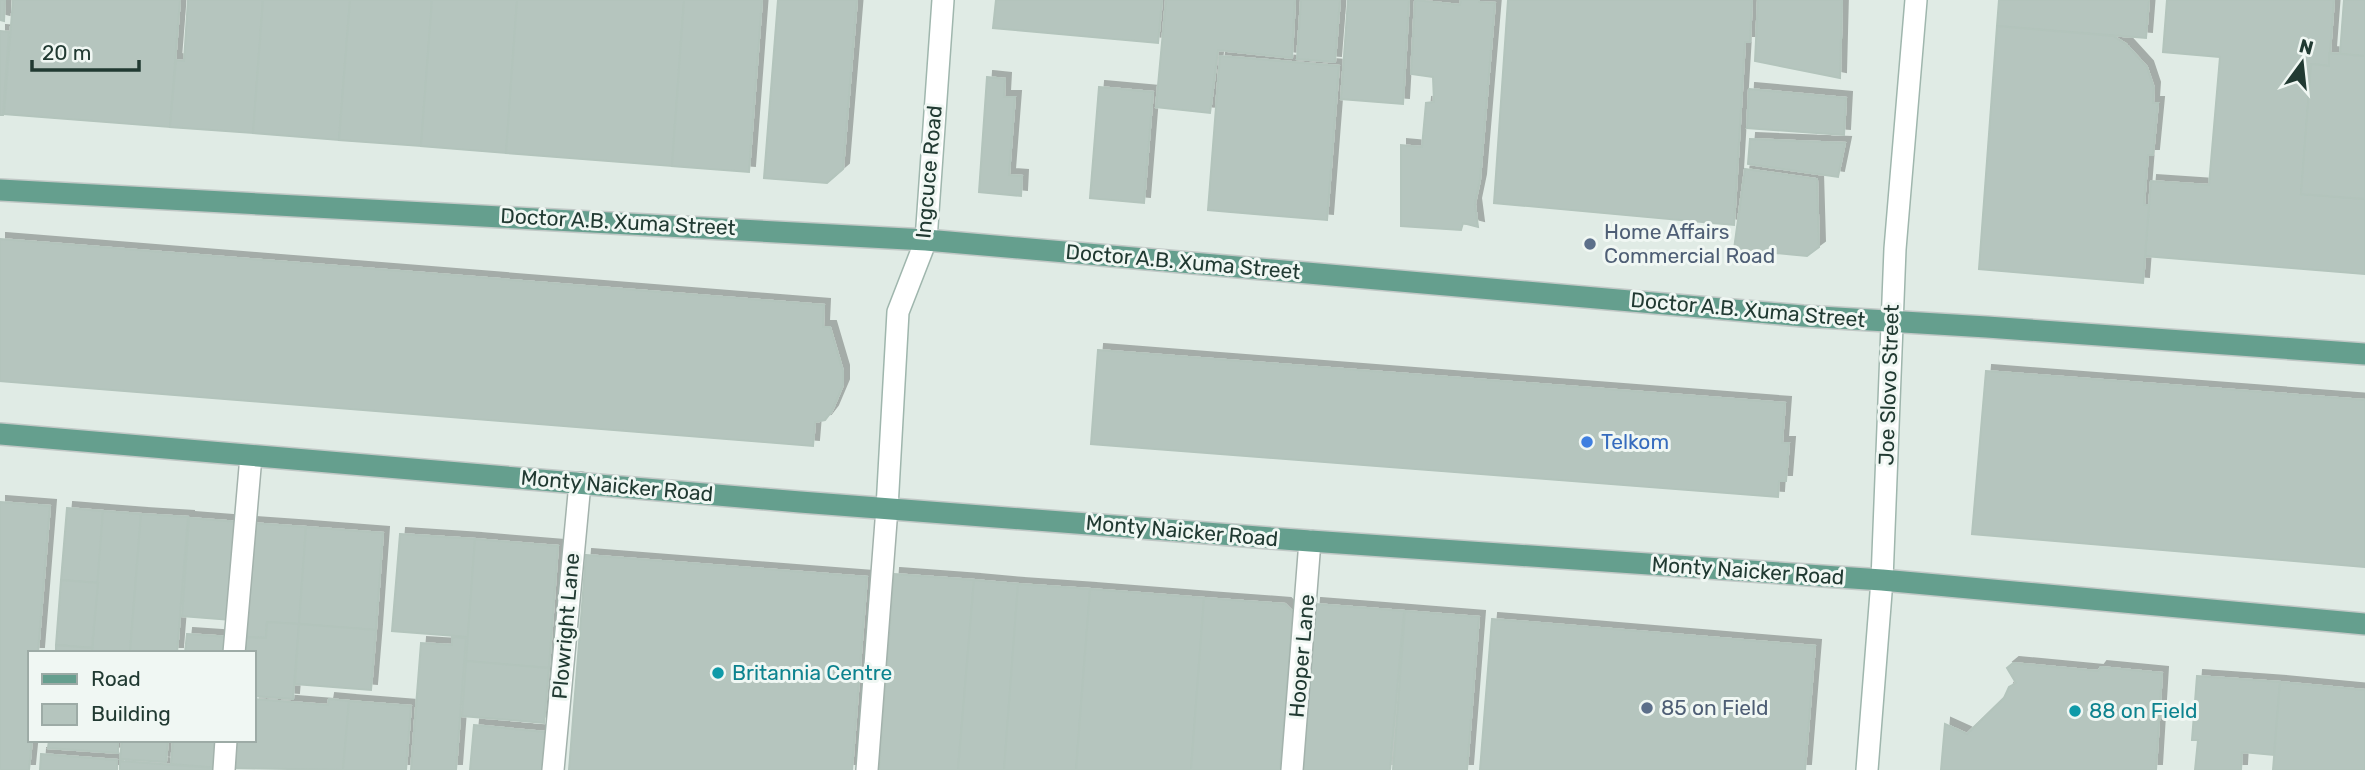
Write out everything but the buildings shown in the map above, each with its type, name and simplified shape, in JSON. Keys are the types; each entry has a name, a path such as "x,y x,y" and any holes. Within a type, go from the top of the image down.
{"main road":[{"name":"Doctor A.B. Xuma Street","path":"0,190 926,240 1803,316 2365,354"},
{"name":"Monty Naicker Road","path":"0,434 1310,541 1882,580 2365,624"}],"street":[{"name":"Ingcuce Road","path":"867,770 887,508 898,312 926,240 943,0"},
{"name":"Joe Slovo Street","path":"1867,770 1882,580 1895,249 1916,0"},
{"path":"234,651 251,456"},
{"name":"Plowright Lane","path":"553,770 580,483"},
{"name":"Hooper Lane","path":"1292,770 1310,541"},
{"path":"224,770 226,742"}],"place":[{"name":"Home Affairs Commercial Road","path":"1590,244"},
{"name":"Telkom","path":"1587,442"},
{"name":"Britannia Centre","path":"718,673"},
{"name":"85 on Field","path":"1647,708"},
{"name":"88 on Field","path":"2075,711"}]}
